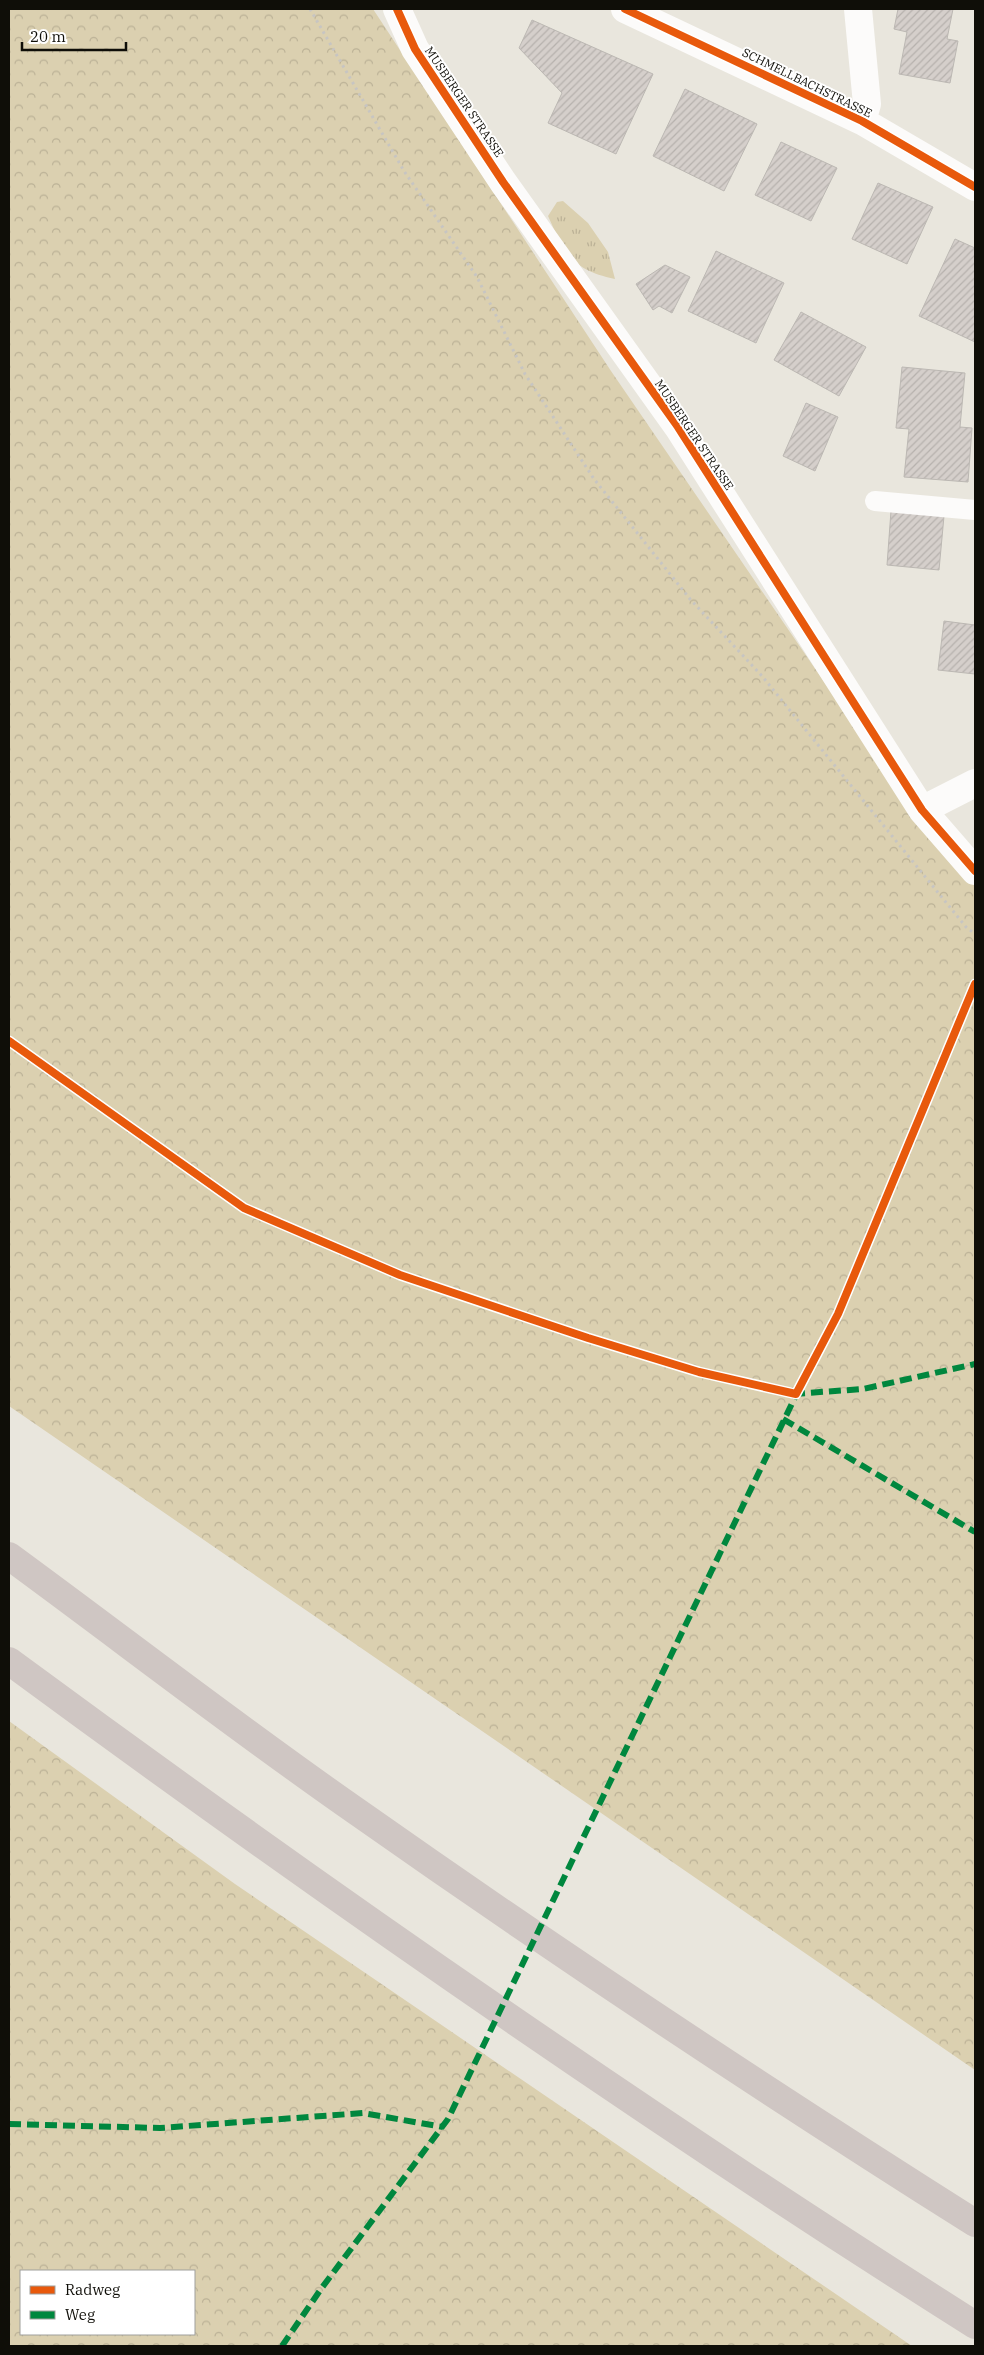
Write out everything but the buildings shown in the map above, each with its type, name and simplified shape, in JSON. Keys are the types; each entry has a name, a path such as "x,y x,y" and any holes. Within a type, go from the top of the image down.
{"highway":[{"path":"9,1556 354,1810 618,1991 975,2223"},
{"path":"9,1661 309,1879 552,2046 839,2239 975,2325"}],"street":[{"name":"MUSBERGER STRASSE","path":"397,9 415,48 503,182 678,427 922,810 975,872"},
{"name":"SCHMELLBACHSTRASSE","path":"624,9 862,121 975,186"},
{"path":"858,9 867,104 862,121"},
{"path":"922,810 975,783"}],"lane":[{"path":"875,501 975,510"}],"path":[{"path":"310,9 404,171 477,277 525,374 594,479 690,599 762,676 966,927 975,934"}],"green space":[{"path":"9,9 373,9 611,371 923,826 975,879 975,2070 9,1406"},
{"path":"563,201 588,223 608,252 615,279 589,271 579,265 565,250 548,216 557,202"},
{"path":"9,1721 235,1884 912,2346 9,2346"}],"marked path":[{"path":"793,1394 863,1389 975,1364"},
{"path":"282,2346 321,2289 448,2119 798,1391"},
{"path":"783,1419 975,1532"},
{"path":"9,2124 160,2128 363,2113 443,2127"}],"cycle path":[{"path":"397,9 415,49 503,182 678,427 922,810 975,871"},
{"path":"625,9 862,121 975,187"},
{"path":"9,1041 244,1208 400,1275 588,1338 699,1372 796,1394 838,1314 975,984"}]}
